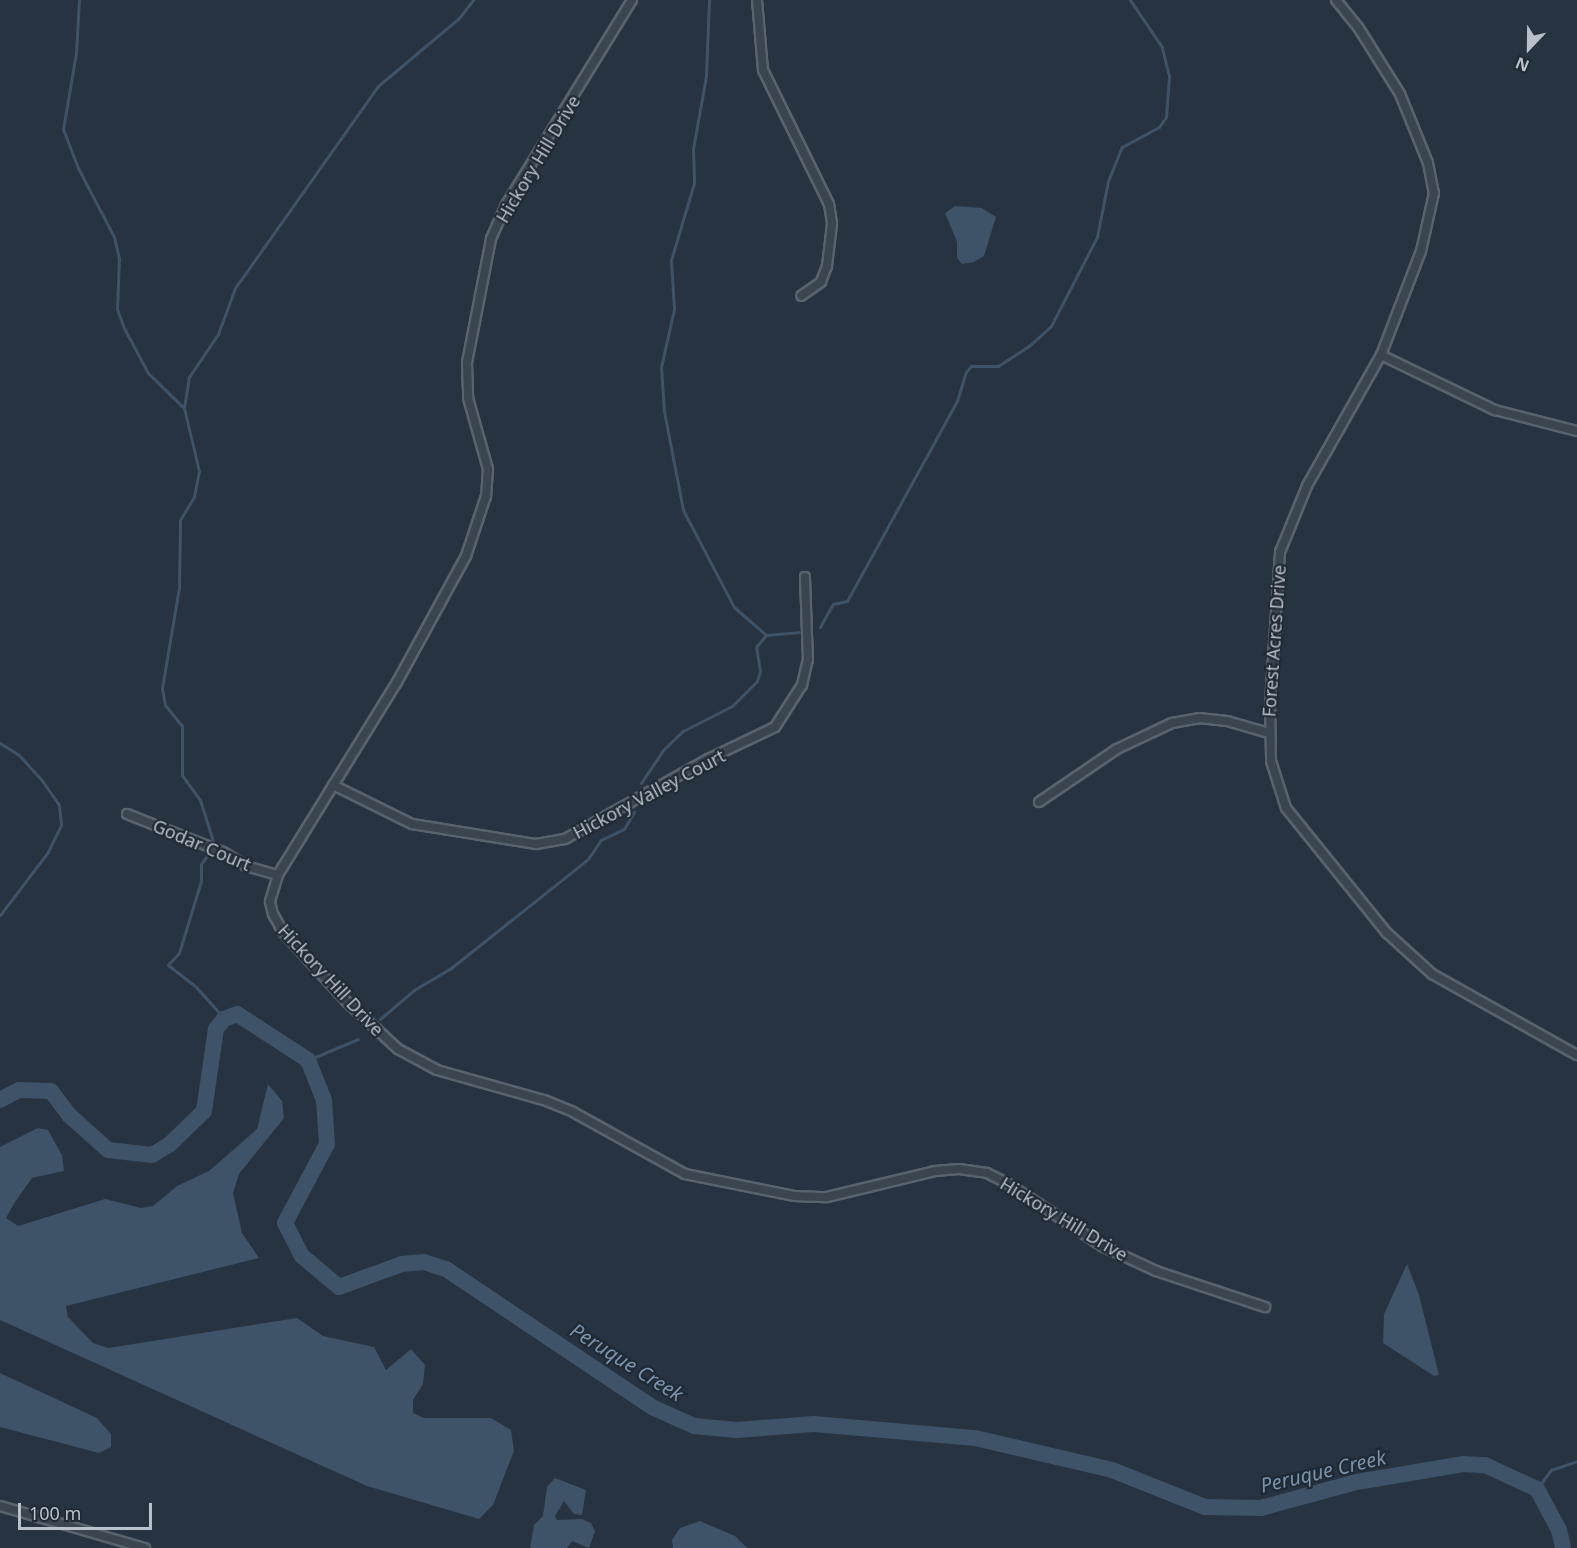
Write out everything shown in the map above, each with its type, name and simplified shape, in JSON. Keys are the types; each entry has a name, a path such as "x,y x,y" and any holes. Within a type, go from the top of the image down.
{"street":[{"name":"Hickory Hill Drive","path":"632,0 506,205 490,238 467,363 468,398 488,469 486,495 466,556 436,615 278,875 270,902 283,932 384,1038 437,1070 544,1100 685,1174 709,1182 827,1197 935,1171 959,1169 987,1173 1009,1184 1102,1246 1156,1271 1265,1307"},
{"path":"757,0 763,69 829,204 832,224 827,266 821,282 801,296"},
{"name":"Forest Acres Drive","path":"1336,0 1358,27 1400,94 1428,163 1434,193 1421,251 1381,355 1307,486 1280,552 1269,733 1271,761 1286,808 1387,933 1432,974 1577,1055"},
{"path":"1381,355 1495,410 1554,428 1577,431"},
{"name":"Hickory Valley Court","path":"333,785 412,824 536,844 566,839 708,759 775,727 797,695 808,660 806,577"},
{"path":"1039,802 1117,749 1172,723 1199,718 1227,721 1269,733"},
{"name":"Godar Court","path":"127,814 224,852 246,866 278,875"},
{"path":"0,1506 145,1548"}],"water":[{"path":"955,206 982,208 996,217 984,256 974,262 962,264 957,258 957,242 945,213"},
{"path":"268,1084 282,1101 284,1118 239,1174 233,1193 242,1233 259,1258 66,1306 68,1317 93,1343 108,1348 297,1318 323,1336 374,1347 386,1370 411,1349 425,1365 423,1384 413,1400 413,1413 424,1418 491,1418 511,1430 514,1451 493,1505 479,1519 367,1486 0,1320 0,1147 38,1128 48,1130 62,1155 64,1171 32,1178 15,1202 6,1218 18,1226 105,1199 141,1208 153,1206 177,1186 209,1171 257,1129"},
{"path":"1407,1264 1419,1295 1439,1375 1434,1376 1383,1343 1384,1314"},
{"path":"0,1373 97,1418 111,1434 111,1447 99,1453 0,1427"},
{"path":"555,1478 586,1490 582,1515 574,1514 564,1501 555,1516 557,1520 582,1519 591,1523 595,1531 589,1548 572,1541 567,1548 530,1548 534,1525 543,1516 547,1487"},
{"path":"700,1521 735,1536 747,1548 673,1548 672,1540 680,1528"}],"waterway":[{"path":"79,0 76,53 63,129 78,168 114,237 119,258 117,309 124,328 148,373 184,408"},
{"path":"213,841 200,800 182,775 182,726 165,705 162,688 179,587 180,520 194,497 199,471 184,408 189,377 218,334 235,288 378,86 459,18 473,0"},
{"path":"709,0 706,76 693,149 694,183 671,260 674,309 661,367 664,411 683,510 734,607 766,635 799,632"},
{"path":"820,627 833,604 847,601 957,401 966,372 971,366 998,366 1029,346 1051,326 1097,237 1108,181 1122,147 1159,127 1166,117 1169,76 1162,47 1130,0"},
{"path":"641,783 663,750 683,731 732,706 757,681 760,671 756,647 766,635"},
{"path":"0,743 19,755 43,782 59,805 61,825 48,852 0,915"},
{"path":"380,1019 414,990 451,968 588,859 601,840 624,829 634,812"},
{"path":"212,849 201,864 201,881 179,953 168,965 196,987 221,1015 237,1014"},
{"name":"Peruque Creek","path":"0,1100 19,1090 51,1091 69,1115 108,1150 152,1155 170,1144 204,1111 216,1029 224,1019 237,1014 308,1060 324,1100 327,1144 285,1223 302,1256 339,1287 402,1264 424,1262 446,1269 654,1408 694,1426 737,1430 814,1424 975,1438 1112,1470 1205,1507 1261,1508 1357,1482 1463,1464 1485,1465 1537,1489 1559,1530 1563,1548"},
{"path":"308,1060 358,1039"},
{"path":"1537,1489 1551,1470 1577,1461"}]}
